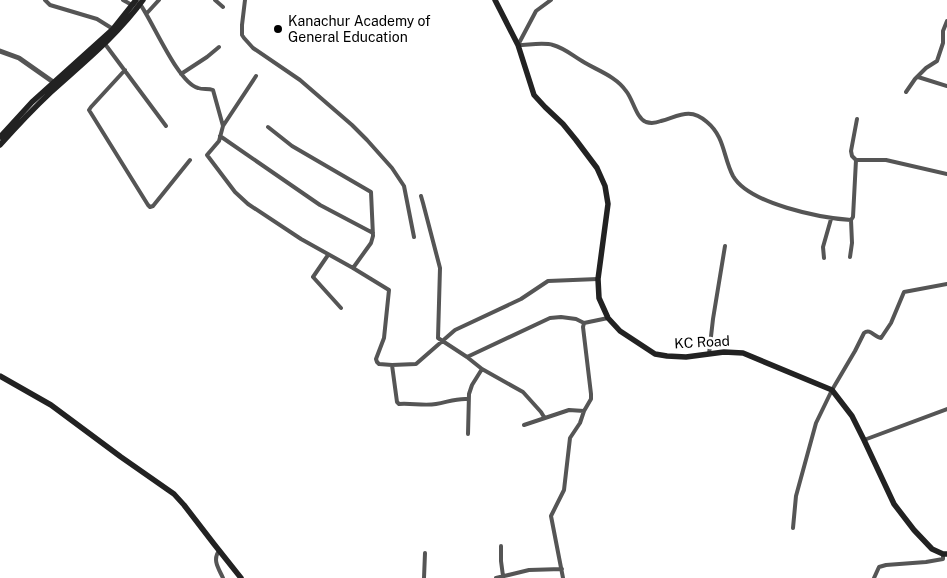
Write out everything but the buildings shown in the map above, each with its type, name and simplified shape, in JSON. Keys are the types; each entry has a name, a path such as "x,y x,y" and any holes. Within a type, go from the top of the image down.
{"main road":[{"name":"KC Road","path":"496,0 518,45 534,95 576,140 597,168 605,186 608,204 598,279 599,298 608,318 620,331 655,354 686,357 724,352 743,354 832,390"},
{"path":"0,145 56,84 138,2"},
{"path":"0,138 32,102 105,44 121,28 138,2"},
{"path":"0,376 51,405 174,494 184,504 241,578"},
{"path":"832,390 852,416 894,504 932,549 945,554"}],"street":[{"path":"44,0 50,6 97,19 113,29"},
{"path":"123,0 138,2 147,13 174,63 190,84 198,88 213,90 223,126"},
{"path":"147,13 159,0"},
{"path":"215,0 223,7"},
{"path":"245,0 242,34 248,44 300,80 367,140 392,168 404,186 414,237"},
{"path":"518,45 529,28 536,11 551,0"},
{"path":"906,92 926,68 937,61 943,43 943,31 947,20"},
{"path":"105,44 166,126"},
{"path":"518,45 551,44 568,51 581,61 621,84 638,114 645,122 653,123 685,113 700,116 709,123 721,140 734,177 748,191 778,206 831,219 851,220"},
{"path":"182,74 208,57 219,47"},
{"path":"0,50 19,58 56,84"},
{"path":"125,70 90,110 150,207 153,206 190,160"},
{"path":"256,76 223,126 219,141 206,155 235,192 248,204 301,239 389,290 384,338 376,359 379,364 416,364 455,330 521,298 548,281 598,279"},
{"path":"918,77 947,86"},
{"path":"850,257 856,160 851,152 857,119"},
{"path":"268,127 292,146 371,192 373,236 371,243 353,268"},
{"path":"220,136 320,205 372,233"},
{"path":"856,160 886,160 947,174"},
{"path":"420,196 424,203 440,268 438,338 482,369 523,392 544,417"},
{"path":"824,258 823,248 831,219"},
{"path":"710,354 725,246"},
{"path":"328,255 313,278 342,308"},
{"path":"792,528 796,496 816,423 864,333 869,331 878,338 881,338 891,323 904,292 947,284"},
{"path":"468,358 550,318 576,319 584,323 608,318"},
{"path":"563,578 551,516 564,490 570,438 580,423 591,399 584,323"},
{"path":"392,365 397,402 399,404 435,404 458,398 468,399"},
{"path":"468,434 468,394 482,369"},
{"path":"864,440 947,409"},
{"path":"524,424 569,410 584,411"},
{"path":"500,546 503,576"},
{"path":"219,551 216,555 216,560 223,578"},
{"path":"424,553 424,578"},
{"path":"874,578 880,567 943,559 945,554"},
{"path":"496,578 529,570 562,569"}],"place":[{"name":"Kanachur Academy of General Education","path":"278,29"}]}
